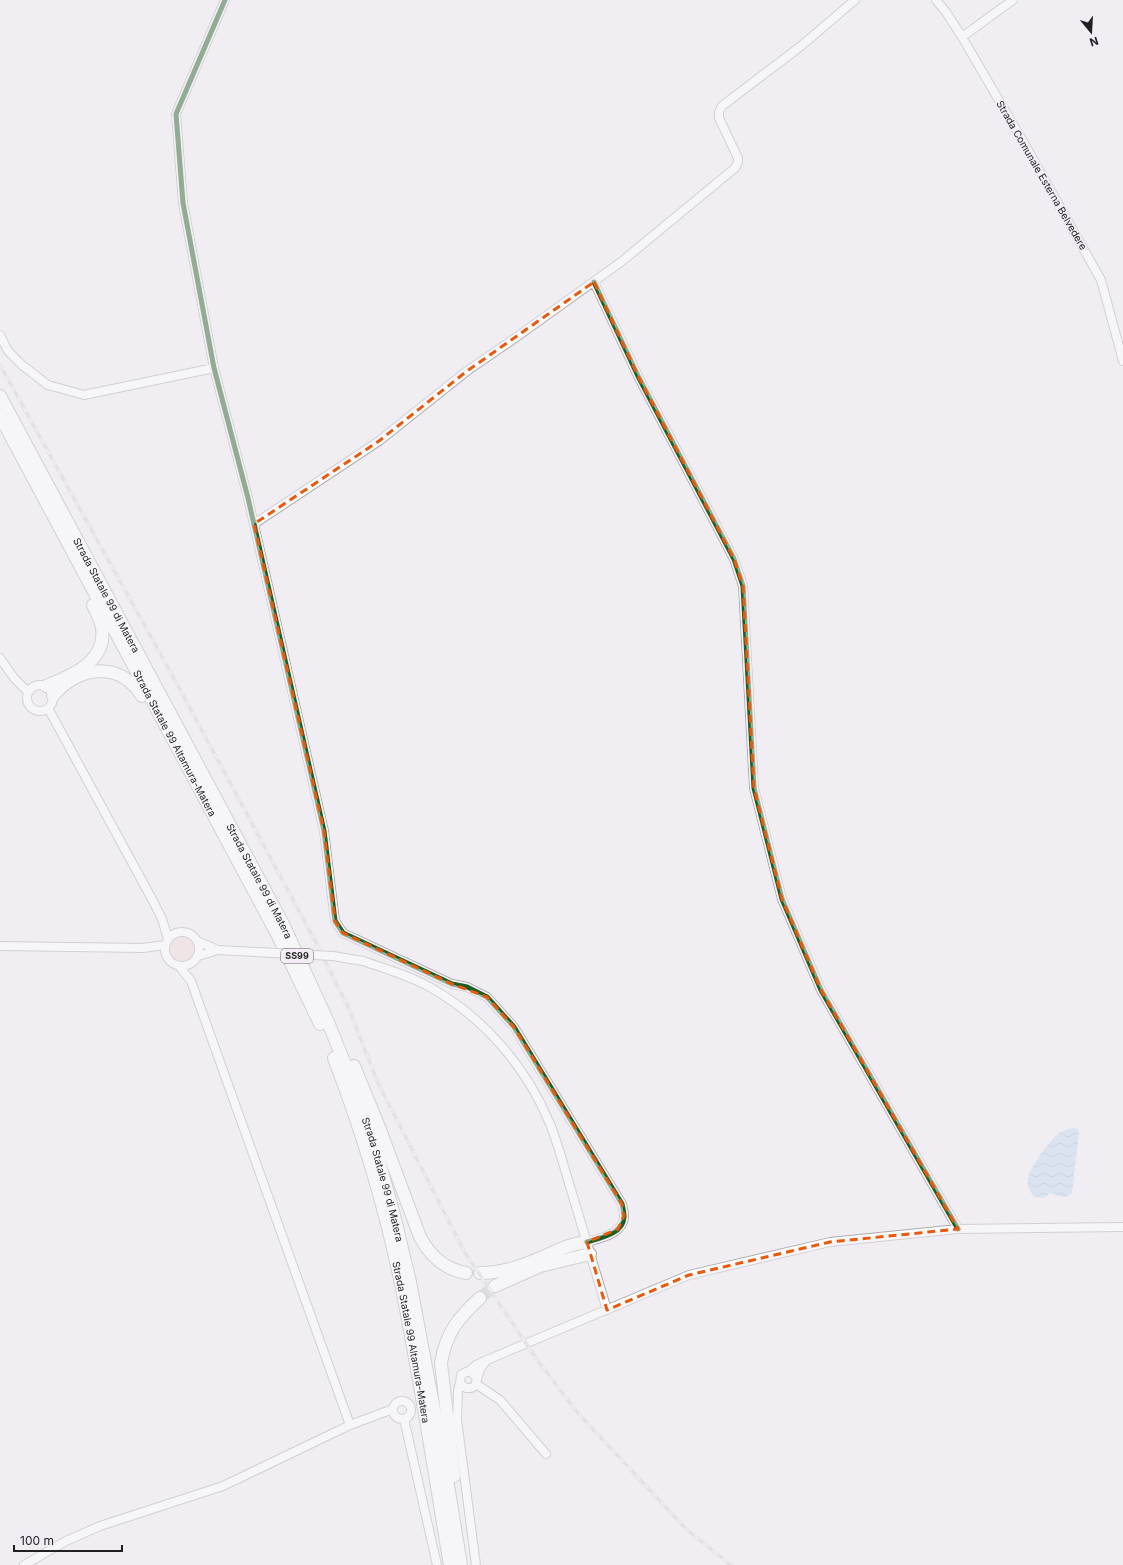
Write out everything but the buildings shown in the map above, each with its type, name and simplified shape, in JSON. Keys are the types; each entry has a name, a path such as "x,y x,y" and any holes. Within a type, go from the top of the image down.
{"highway":[{"name":"Strada Statale 99 di Matera","path":"0,396 283,924 328,1022 351,1079 372,1136 393,1211 411,1290 446,1473 461,1565"},
{"path":"0,417 15,454 92,604 102,628 102,641 98,652 91,662 63,679 46,686"},
{"name":"Strada Statale 99 Altamura-Matera","path":"0,417 277,934 320,1025 344,1084 363,1140 401,1284 450,1565"},
{"path":"53,696 66,683 83,674 98,671 114,673 126,678 136,686 177,760 221,830"},
{"path":"283,924 320,990 348,1051 425,1247 448,1268 466,1273"},
{"path":"480,1273 496,1273 509,1270 544,1257 574,1243 586,1242"},
{"path":"495,1286 540,1266 590,1254"},
{"path":"461,1565 455,1489 441,1363 444,1346 452,1329 463,1313 480,1298"}],"street":[{"path":"225,0 176,114 183,203 214,368 254,524 324,831 335,921 343,933 452,984 467,987 486,997 514,1027 622,1204 624,1216 623,1223 618,1229 605,1237 586,1242"},
{"path":"254,524 379,441 467,371 594,282 621,262 735,168 738,158 719,118 719,112 722,106 801,46 855,0"},
{"name":"Strada Comunale Esterna Belvedere","path":"936,0 946,12 962,38 1028,150 1101,280 1123,361"},
{"path":"962,38 1013,0"},
{"path":"594,282 638,376 734,559 743,586 754,788 782,899 821,990 958,1229"},
{"path":"0,335 8,351 22,365 48,385 84,395 214,368"},
{"path":"0,658 14,678 28,692"},
{"path":"33,686 46,686 52,692 53,701 48,708 40,711 32,708 27,701 28,692 33,686"},
{"path":"48,708 162,919 167,942 166,956"},
{"path":"162,919 178,932 189,934 197,941 218,950 333,956 363,960 412,978 433,989 456,1004 488,1030 516,1063 535,1094 550,1124 607,1310"},
{"path":"0,946 143,948 167,942 178,932"},
{"path":"191,981 199,951 197,941"},
{"path":"143,948 166,956 171,963 180,966 184,966 196,959 218,950"},
{"path":"180,966 191,981 350,1425"},
{"path":"476,1565 457,1420 457,1405 458,1391 462,1375 476,1365 689,1275 830,1242 958,1229 1123,1228"},
{"path":"457,1405 463,1393 473,1387 477,1381 480,1369 487,1360"},
{"path":"469,1371 474,1373 477,1381 500,1400 546,1454"},
{"path":"460,1383 468,1389"},
{"path":"24,1565 66,1541 100,1526 223,1486 350,1425 392,1409 398,1401 407,1402 411,1407 411,1413 404,1419 396,1417 392,1409"},
{"path":"404,1419 437,1565"}],"highlighted area":[{"path":"594,282 638,376 734,559 743,586 754,788 782,899 821,990 958,1229 830,1242 689,1275 607,1310 587,1242 618,1229 624,1216 622,1204 514,1027 487,997 452,984 343,933 335,921 324,831 254,524 379,441 467,371"}],"shaded area":[{"path":"182,937 190,941 194,949 190,957 182,961 174,957 170,949 174,941"}],"water":[{"path":"1073,1128 1078,1129 1079,1133 1072,1193 1065,1197 1050,1193 1044,1198 1035,1197 1030,1191 1028,1185 1028,1177 1033,1166 1057,1135 1062,1131"}],"tunnel":[{"path":"480,1298 495,1286"}],"railway":[{"path":"0,365 176,682 313,937 348,1007 378,1083 465,1253 538,1361 577,1412 687,1530 731,1565"}],"cycle path":[{"path":"225,0 176,114 183,203 214,368 248,498 324,831 335,921 343,933 452,984 467,987 487,997 514,1027 622,1204 624,1217 620,1228 604,1237 587,1242"},
{"path":"594,282 638,376 734,559 743,586 754,788 782,899 821,990 958,1229"}]}
